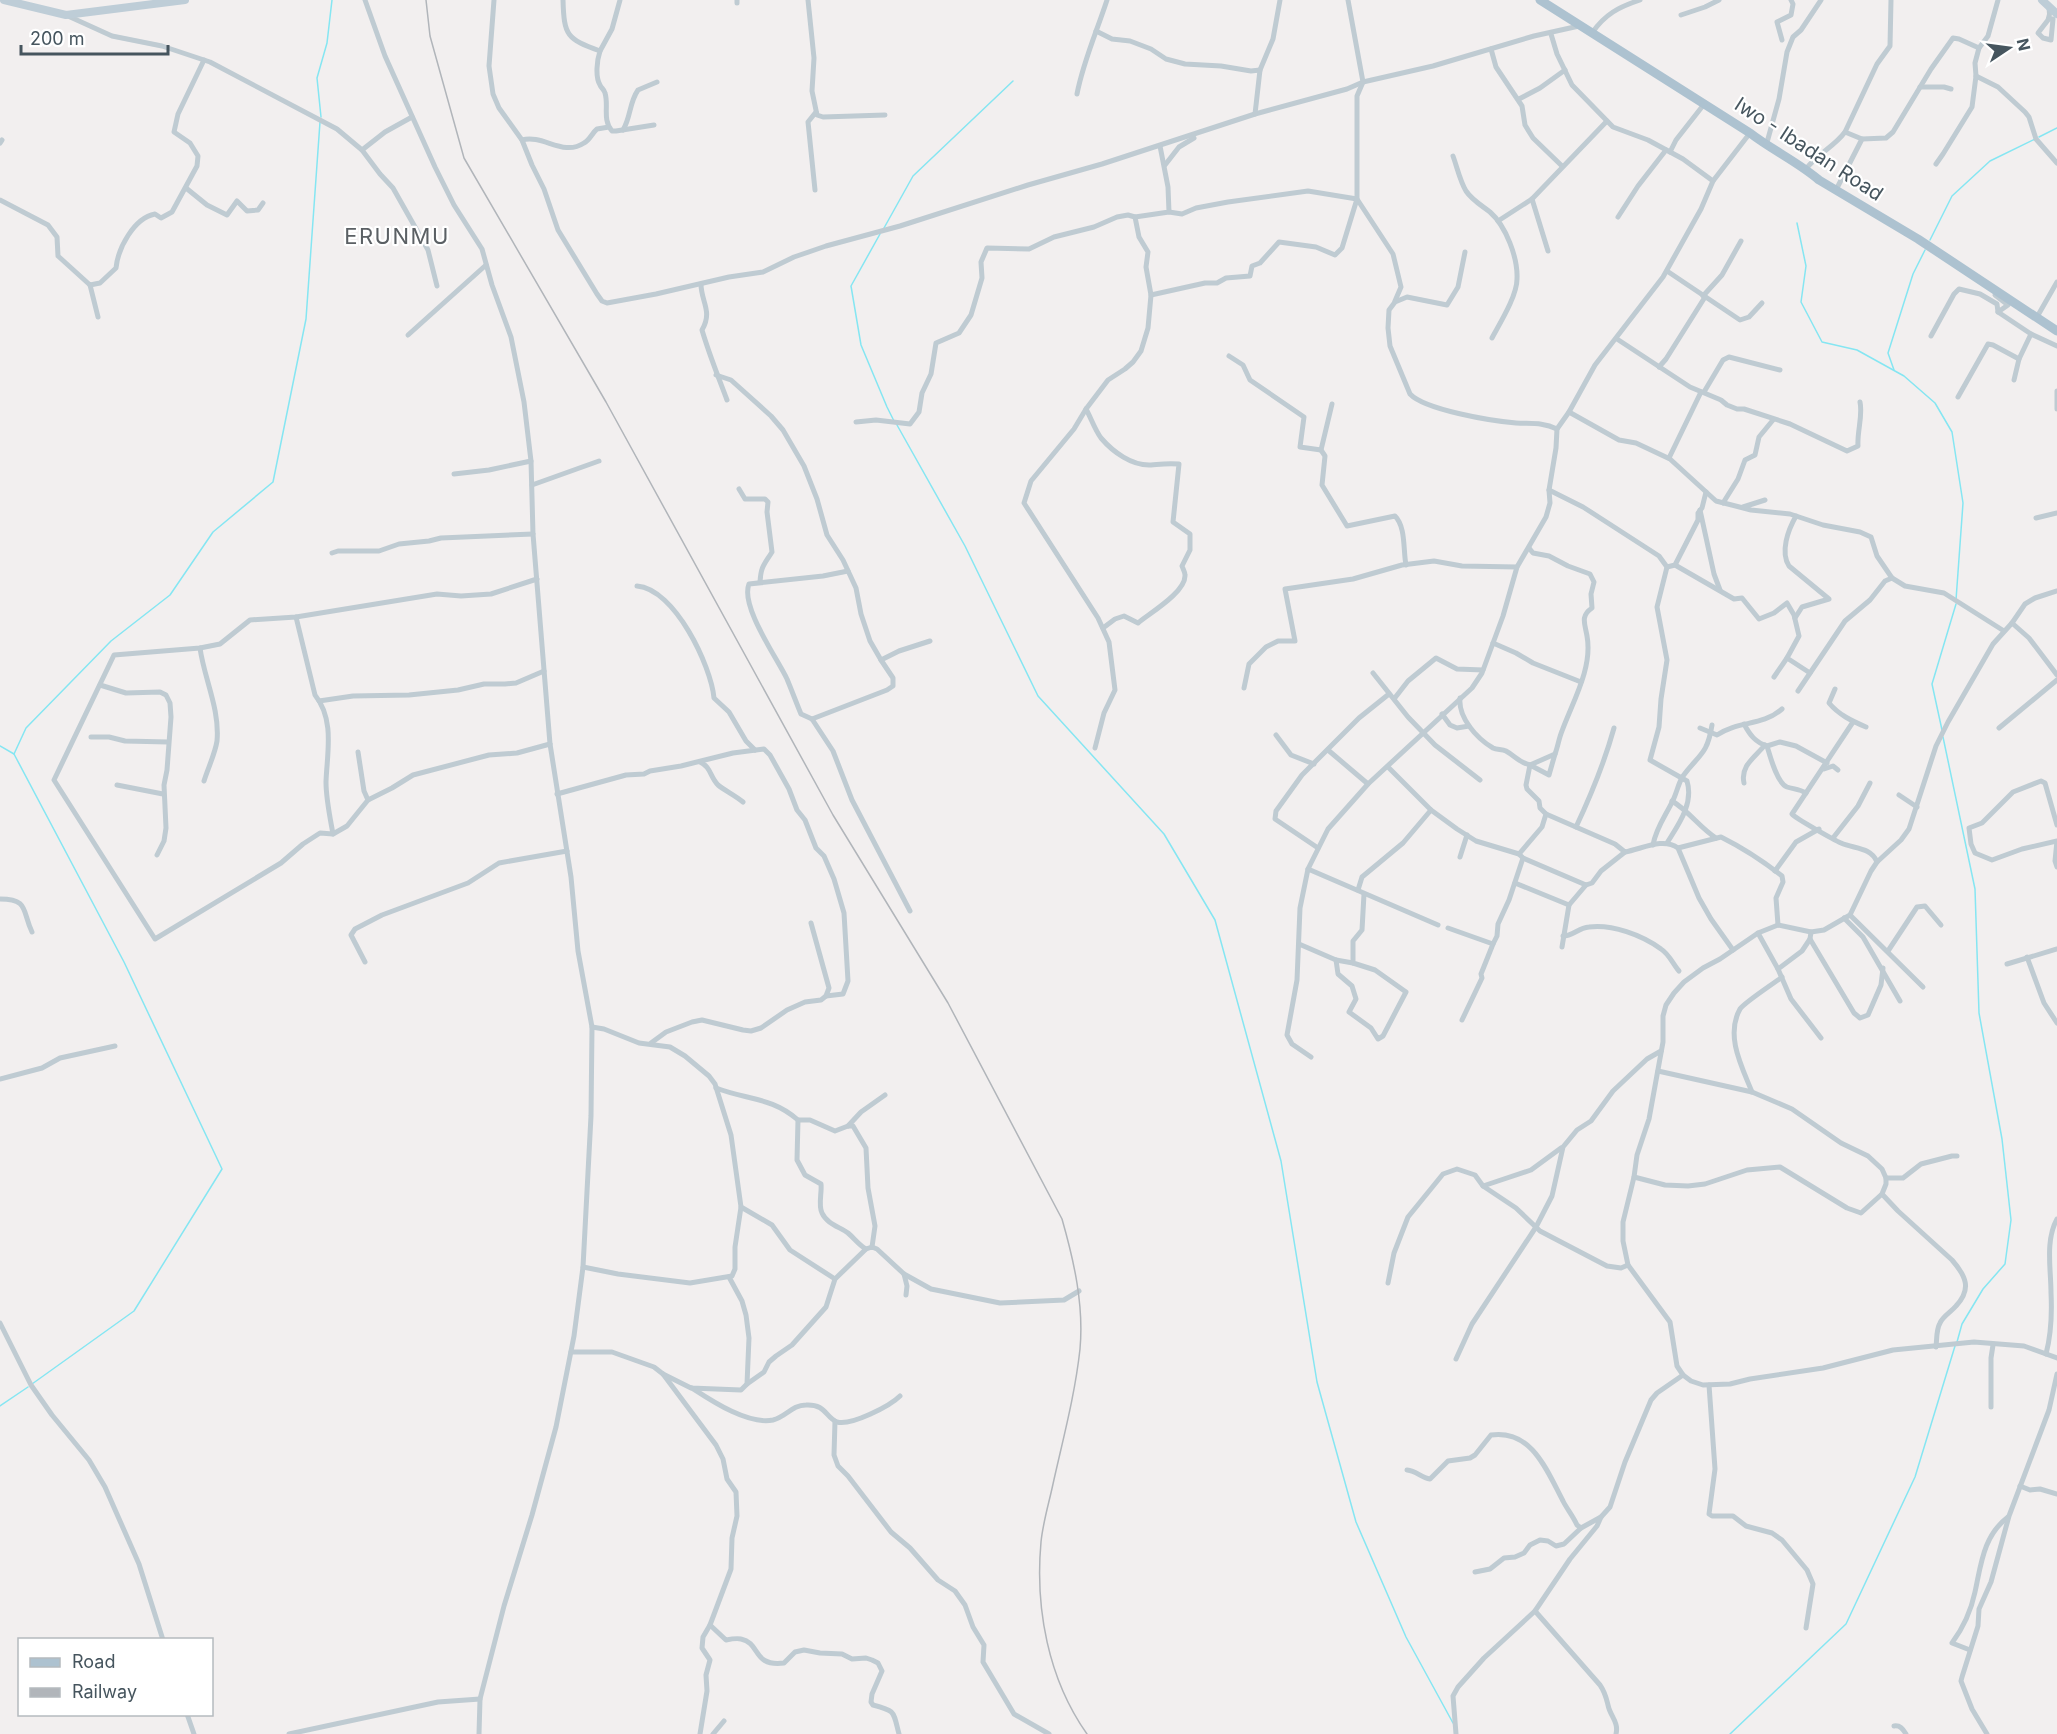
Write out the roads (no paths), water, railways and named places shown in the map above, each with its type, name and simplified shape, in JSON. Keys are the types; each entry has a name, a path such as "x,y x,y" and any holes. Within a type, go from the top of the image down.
{"main road":[{"name":"Iwo - Ibadan Road","path":"1540,0 1750,133 1766,146 1918,239 2057,331"}],"street":[{"path":"4,0 66,15 112,36 162,46 204,60 337,129 362,150 393,188 428,250 437,286"},
{"path":"66,15 185,0"},
{"path":"365,0 385,56 412,117 454,205 482,249 511,337 524,402 531,461 533,534 550,744 567,851 578,951 592,1027 591,1116 583,1267 571,1352 556,1427 504,1606 480,1699 479,1734"},
{"path":"494,0 489,66 490,83 498,108 522,140 544,189 558,230 602,301 612,303 729,277 763,272 794,257 826,246 900,226 1160,146 1255,114 1347,89 1363,82 1433,66 1534,36 1579,26"},
{"path":"563,0 566,30 578,44 600,51"},
{"path":"620,0 612,29 597,58 597,77 605,92 606,118 612,131 654,125"},
{"path":"807,0 814,58 812,91 817,114 823,117 885,115"},
{"path":"1077,94 1082,70 1089,56 1107,0"},
{"path":"1255,114 1260,70 1273,39 1280,0"},
{"path":"1150,296 1205,283 1217,283 1226,278 1250,276 1252,266 1260,263 1279,242 1316,247 1335,255 1342,248 1357,199 1357,96 1363,82 1348,0"},
{"path":"1592,33 1605,16 1618,8 1640,0"},
{"path":"1681,15 1719,0"},
{"path":"1782,40 1777,22 1791,15 1793,4 1791,0"},
{"path":"1766,146 1779,99 1787,52 1793,37 1807,23 1821,0"},
{"path":"1806,169 1845,132 1877,64 1890,46 1891,0"},
{"path":"1936,164 1972,107 1979,48 1988,36 1998,0"},
{"path":"2042,0 2057,14"},
{"path":"2049,6 2049,19"},
{"path":"1096,31 1112,39 1130,41 1185,64 1260,70"},
{"path":"1551,34 1557,54 1572,85 1613,127 1648,140 1713,181"},
{"path":"1845,132 1862,139 1886,138 1953,38 1979,48"},
{"path":"1491,49 1496,66 1519,99 1526,125 1533,138 1562,166"},
{"path":"90,285 100,283 116,268 122,247 138,225 147,216 155,214 161,218 172,212 186,188 197,166 198,156 190,143 174,132 178,114 204,60"},
{"path":"1519,99 1540,88 1564,70"},
{"path":"1976,76 1998,87 2025,112 2029,117 2036,139 2057,164"},
{"path":"623,130 630,119 631,105 638,90 657,82"},
{"path":"1920,87 1951,89"},
{"path":"1618,217 1638,186 1705,104"},
{"path":"815,190 808,122 816,112"},
{"path":"362,150 385,132 412,117"},
{"path":"1498,221 1532,198 1607,121"},
{"path":"522,140 528,138 562,148 570,148 586,142 597,129 609,127"},
{"path":"1165,165 1179,147 1200,133"},
{"path":"1311,1057 1292,1044 1287,1035 1297,980 1300,908 1308,869 1328,829 1368,784 1472,688 1483,670 1503,616 1517,567 1551,504 1549,490 1557,429 1595,365 1667,271 1705,201 1713,181 1750,133"},
{"path":"1836,190 1862,139"},
{"path":"1160,146 1165,165 1169,212"},
{"path":"1453,156 1465,189 1474,201 1498,221 1511,245 1517,280 1508,310 1492,338"},
{"path":"186,188 207,205 227,215 237,201 247,211 258,210 263,203"},
{"path":"856,422 876,420 910,424 919,412 922,393 931,374 936,343 959,333 971,315 981,278 981,262 987,248 1029,249 1054,237 1094,227 1117,217 1169,212 1182,214 1196,208 1228,202 1308,191 1357,199 1393,254 1401,287 1389,310 1388,338 1408,390 1414,398 1434,407 1472,418 1517,424 1534,423 1557,429"},
{"path":"1532,198 1548,251"},
{"path":"0,200 48,225 57,237 58,256 90,285 98,317"},
{"path":"1095,748 1104,713 1115,690 1109,642 1103,628 1024,503 1031,481 1074,429 1108,380 1125,369 1141,351 1148,328 1150,296 1146,267 1148,252 1139,237 1135,217"},
{"path":"1659,367 1742,241"},
{"path":"1936,251 2008,305 1998,312"},
{"path":"1393,304 1407,297 1448,305 1458,287 1465,252"},
{"path":"408,335 486,265"},
{"path":"1667,271 1740,320 1749,317 1762,303"},
{"path":"2037,317 2057,282"},
{"path":"700,284 700,292 707,311 707,321 702,330 716,375 727,400"},
{"path":"1932,336 1954,294 1959,289 1980,294 1996,304 1998,312 2031,334 2057,346"},
{"path":"2014,380 2019,359 2031,334"},
{"path":"1617,339 1690,387 1737,409 1744,409 1790,424 1844,451 1850,451 1858,446 1860,402"},
{"path":"1958,397 1988,344 2019,359"},
{"path":"1229,356 1243,365 1250,380 1304,417 1300,447 1321,450"},
{"path":"1669,459 1703,392 1724,360 1729,357 1780,370"},
{"path":"716,375 731,380 771,416 804,466 817,499 827,535 848,571 856,588 861,614 870,641 893,678 893,686 887,690 812,718 805,718 801,714 786,677 772,656 757,625 747,589 749,584 760,582 770,583 848,571"},
{"path":"2057,391 2057,409"},
{"path":"1332,404 1321,450 1325,456 1322,485 1347,526 1395,516 1402,531 1406,565"},
{"path":"1086,409 1100,437 1120,455 1137,463 1150,465 1164,462 1179,464 1173,522 1191,534 1190,550 1182,566 1185,577 1181,587 1172,597 1138,623 1124,616 1115,619 1103,628"},
{"path":"1569,412 1620,440 1636,443 1669,459 1711,498 1723,503 1796,516 1823,525 1860,532 1871,537 1876,556 1892,578 1905,586 1944,593 2004,631"},
{"path":"1723,503 1738,479 1745,460 1755,455 1759,437 1773,420"},
{"path":"453,474 489,470 531,461"},
{"path":"532,485 599,461"},
{"path":"739,489 742,497 765,499 768,502 766,512 772,552 760,571 760,582"},
{"path":"1549,490 1584,507 1659,556 1667,567"},
{"path":"1675,565 1696,524 1706,492"},
{"path":"1742,508 1765,500"},
{"path":"1700,510 1714,574 1720,590"},
{"path":"2037,518 2057,513"},
{"path":"1795,618 1803,607 1829,599 1789,566 1785,560 1788,533 1796,516"},
{"path":"332,554 338,551 380,551 399,544 441,538 533,534"},
{"path":"1460,698 1460,707 1468,725 1493,748 1504,750 1520,763 1530,765 1549,775 1562,731 1586,667 1588,645 1584,619 1586,612 1592,608 1593,578 1590,574 1528,548"},
{"path":"1244,688 1249,664 1266,647 1278,642 1295,641 1285,589 1353,579 1406,565 1434,561 1462,566 1517,567"},
{"path":"1667,567 1675,565 1734,599 1742,598 1760,619 1774,613 1787,603 1795,618 1799,636 1774,677"},
{"path":"1667,567 1657,607 1667,660 1659,727 1650,760 1688,781 1689,789 1689,799 1667,843"},
{"path":"1798,691 1845,621 1870,600 1885,581 1892,578"},
{"path":"537,579 491,594 461,596 437,594 296,617 250,620 220,644 200,648 114,655 54,780 155,939 281,862 320,833 333,834 347,826 368,800 413,775 489,755 517,753 550,744"},
{"path":"637,586 643,587 662,599 687,627 710,676 714,698 729,712 746,741 755,750"},
{"path":"2057,591 2025,604 1994,644 1936,746 1909,829 1901,840 1877,862 1847,917 1824,930 1810,932 1778,925 1758,933 1703,968 1674,993 1666,1005 1663,1016 1661,1051 1649,1119 1637,1155 1623,1222 1623,1241 1628,1265 1670,1322 1677,1366 1691,1381 1709,1385 1730,1384 1822,1368 1893,1350 1974,1342 2024,1346 2057,1358"},
{"path":"296,617 315,695 329,732 326,784 333,834"},
{"path":"2012,623 2029,638 2057,675"},
{"path":"881,660 899,651 930,641"},
{"path":"1493,643 1533,663 1581,682"},
{"path":"200,648 213,705 217,741 204,781"},
{"path":"1394,699 1408,681 1436,658 1457,669 1483,670"},
{"path":"1787,658 1810,673"},
{"path":"319,701 353,696 458,690 484,684 516,683 544,671"},
{"path":"1373,673 1408,717 1435,745 1480,780"},
{"path":"1999,728 2057,680"},
{"path":"100,685 126,693 160,692 166,695 170,703 171,717 164,794 166,828 158,855"},
{"path":"1835,689 1829,703 1853,722 1866,727"},
{"path":"1318,848 1275,819 1274,815 1302,775 1359,718 1389,693"},
{"path":"1700,728 1717,735 1727,728 1772,718 1782,709"},
{"path":"1442,714 1450,725 1464,728 1468,725"},
{"path":"812,718 833,751 852,800 910,911"},
{"path":"1853,722 1792,814 1796,819 1819,829 1841,843 1875,855 1877,862"},
{"path":"1744,724 1750,736 1766,746 1783,784 1806,793"},
{"path":"1653,844 1682,777 1703,755 1712,725"},
{"path":"1576,827 1591,798 1607,756 1614,728"},
{"path":"1276,735 1291,755 1314,764"},
{"path":"91,737 168,742"},
{"path":"1744,783 1747,763 1766,746 1780,742 1796,746 1827,763"},
{"path":"557,794 626,775 644,774 764,749 770,755 789,789 816,848 824,856 834,879 844,913 847,988 843,994 826,996"},
{"path":"1328,750 1368,784"},
{"path":"358,752 364,791 368,800"},
{"path":"1530,765 1555,754"},
{"path":"698,761 705,764 721,788 730,791 743,802"},
{"path":"1530,765 1527,789 1539,801 1540,808 1545,814 1615,844 1625,852"},
{"path":"1822,770 1833,766 1838,770"},
{"path":"1388,767 1431,810 1476,841 1521,856 1586,885"},
{"path":"2057,825 2044,783 2041,781 2013,792 1982,823 1969,828 1975,853 1992,860 2022,849 2057,841 2055,861 2057,867"},
{"path":"1833,838 1858,806 1870,783"},
{"path":"117,785 164,794"},
{"path":"1899,795 1917,807"},
{"path":"1672,801 1716,838"},
{"path":"1353,963 1353,941 1362,930 1362,877 1403,843 1431,810"},
{"path":"1462,1020 1482,978 1481,974 1497,936 1498,924 1515,883 1521,856 1542,827 1545,814"},
{"path":"1775,871 1796,842 1819,829"},
{"path":"1460,857 1467,835"},
{"path":"1678,848 1721,837 1741,847 1782,876 1784,882 1776,898 1778,925"},
{"path":"1562,947 1569,905 1586,885 1592,883 1601,871 1625,852 1653,844 1667,843 1678,848 1699,898 1733,950"},
{"path":"366,962 351,935 355,929 382,915 468,883 499,863 567,851"},
{"path":"1308,869 1438,925"},
{"path":"1515,883 1569,905"},
{"path":"0,900 20,902 26,912 32,932"},
{"path":"1888,951 1917,907 1925,906 1941,925"},
{"path":"1847,917 1888,951 1923,987"},
{"path":"1847,917 1883,968 1900,1001"},
{"path":"651,1043 666,1032 702,1020 751,1031 761,1028 787,1010 806,1002 821,1000 826,996 829,988 811,923"},
{"path":"1563,936 1570,936 1581,928 1592,926 1628,932 1662,949 1679,971"},
{"path":"1448,928 1493,944"},
{"path":"1810,932 1810,939 1854,1013 1860,1018 1868,1015 1881,985 1883,968"},
{"path":"1758,933 1791,999 1821,1038"},
{"path":"1778,969 1802,951 1810,939"},
{"path":"1299,944 1336,960 1375,970 1406,992 1383,1036 1377,1039 1371,1028 1349,1012 1356,999 1352,986 1338,974 1336,960"},
{"path":"2007,964 2057,949"},
{"path":"2027,957 2044,1003 2057,1023"},
{"path":"1752,1092 1734,1041 1736,1025 1741,1008 1782,977"},
{"path":"583,1267 690,1283 729,1276 735,1269 735,1247 741,1206 731,1135 716,1088 709,1076 670,1047 639,1043 604,1029 592,1027"},
{"path":"0,1079 42,1068 60,1058 115,1046"},
{"path":"1483,1186 1531,1170 1555,1154 1577,1130 1591,1121 1613,1091 1647,1059 1661,1051"},
{"path":"1634,1177 1665,1185 1682,1186 1705,1184 1747,1170 1780,1167 1847,1208 1861,1213 1882,1194 1886,1178 1882,1169 1868,1156 1841,1143 1792,1109 1752,1092 1658,1071"},
{"path":"716,1088 731,1094 769,1102 787,1110 798,1120 810,1120 835,1131 848,1126 861,1112 885,1095"},
{"path":"798,1120 796,1160 805,1175 821,1184 822,1213 834,1226 846,1231 858,1244 877,1249 904,1274 931,1289 1000,1303 1064,1300 1079,1291"},
{"path":"691,1388 736,1391 764,1372 770,1362 792,1344 826,1307 835,1279 869,1248 875,1226 868,1188 866,1149 858,1132 853,1126 848,1126"},
{"path":"1456,1359 1472,1324 1536,1227 1552,1196 1563,1147"},
{"path":"1886,1178 1903,1178 1921,1164 1957,1156"},
{"path":"1388,1282 1394,1253 1408,1217 1443,1174 1457,1169 1475,1175 1483,1186 1516,1208 1536,1227 1598,1263 1614,1269 1628,1265"},
{"path":"1882,1194 1952,1260 1960,1269 1965,1281 1964,1294 1937,1329 1936,1347"},
{"path":"741,1206 772,1225 790,1250 835,1279"},
{"path":"2046,1354 2052,1295 2051,1236 2057,1219"},
{"path":"904,1274 907,1286 906,1295"},
{"path":"729,1276 742,1301 746,1315 749,1338 747,1384"},
{"path":"0,1323 31,1384 52,1415 89,1460 105,1487 139,1564 162,1638"},
{"path":"1991,1407 1993,1345"},
{"path":"571,1352 612,1352 654,1367 739,1415 771,1420 782,1416 794,1407 806,1405 823,1409 835,1421 854,1422 892,1404 900,1396"},
{"path":"663,1374 716,1445 723,1459 727,1479 736,1492 737,1516 732,1538 731,1569 710,1625 703,1637 702,1647 710,1660 706,1675 707,1691 700,1734"},
{"path":"1987,1734 1972,1709 1961,1681 1978,1626 1980,1609 1991,1582 2009,1516 2049,1410 2057,1374"},
{"path":"1475,1572 1490,1569 1504,1558 1524,1553 1530,1545 1540,1540 1548,1541 1556,1546 1564,1544 1581,1528 1600,1517 1610,1507 1625,1462 1651,1400 1657,1393 1683,1375"},
{"path":"1709,1385 1715,1469 1709,1514 1733,1516 1746,1526 1772,1533 1793,1552 1807,1570 1813,1584 1806,1628"},
{"path":"835,1421 834,1455 838,1466 891,1532 910,1548 938,1580 955,1591 965,1605 973,1627 984,1645 983,1662 1014,1714 1049,1734"},
{"path":"1407,1470 1417,1472 1424,1479 1430,1479 1448,1461 1470,1458 1475,1455 1491,1435 1511,1437 1530,1446 1540,1457 1564,1504 1581,1528"},
{"path":"2020,1486 2057,1494"},
{"path":"1970,1650 1952,1643 1967,1618 1972,1604 1986,1545 2000,1523 2009,1516"},
{"path":"1456,1734 1453,1696 1458,1687 1484,1658 1535,1611 1570,1559 1597,1526 1600,1517"},
{"path":"1535,1611 1600,1685 1617,1725 1616,1734"},
{"path":"710,1625 726,1640 740,1638 747,1642 767,1663 784,1663 795,1652 804,1650 842,1654 852,1659 866,1658 878,1663 882,1671 871,1702 873,1705 887,1707 892,1711 899,1734"},
{"path":"289,1734 438,1702 480,1699"},
{"path":"188,1716 194,1734"},
{"path":"713,1734 724,1721"},
{"path":"1894,1726 1898,1725 1906,1734"}],"waterway":[{"path":"321,117 317,78 327,43 332,0"},
{"path":"884,228 913,176 1013,81"},
{"path":"14,754 26,728 111,641 170,595 213,532 273,482 306,319 320,122"},
{"path":"2039,137 2057,128"},
{"path":"1930,240 1952,196 1990,161 2035,139"},
{"path":"1797,223 1806,266 1801,302 1822,342 1857,350 1904,376 1935,403 1952,432 1963,503 1956,600"},
{"path":"880,234 851,286 861,345 894,421"},
{"path":"1894,370 1888,353 1913,274 1925,250"},
{"path":"897,425 965,546 1038,696 1164,834 1215,920 1281,1161 1317,1382 1356,1522 1406,1637 1453,1723"},
{"path":"1942,730 1932,684 1956,604"},
{"path":"1943,737 1975,889 1979,1013 2002,1139 2011,1220 2005,1264 1983,1289 1962,1324 1957,1342"},
{"path":"0,746 14,754 124,962 222,1169 134,1311 32,1384"},
{"path":"1730,1734 1846,1624 1915,1477 1955,1346"},
{"path":"0,1406 28,1387"}],"railway":[{"path":"426,0 430,36 464,158 606,402 833,815 948,1003 1062,1219 1077,1283 1081,1333 1072,1400 1042,1535 1040,1592 1047,1642 1054,1666 1074,1713 1087,1734"}],"district":[{"name":"ERUNMU","path":"397,236"}]}
